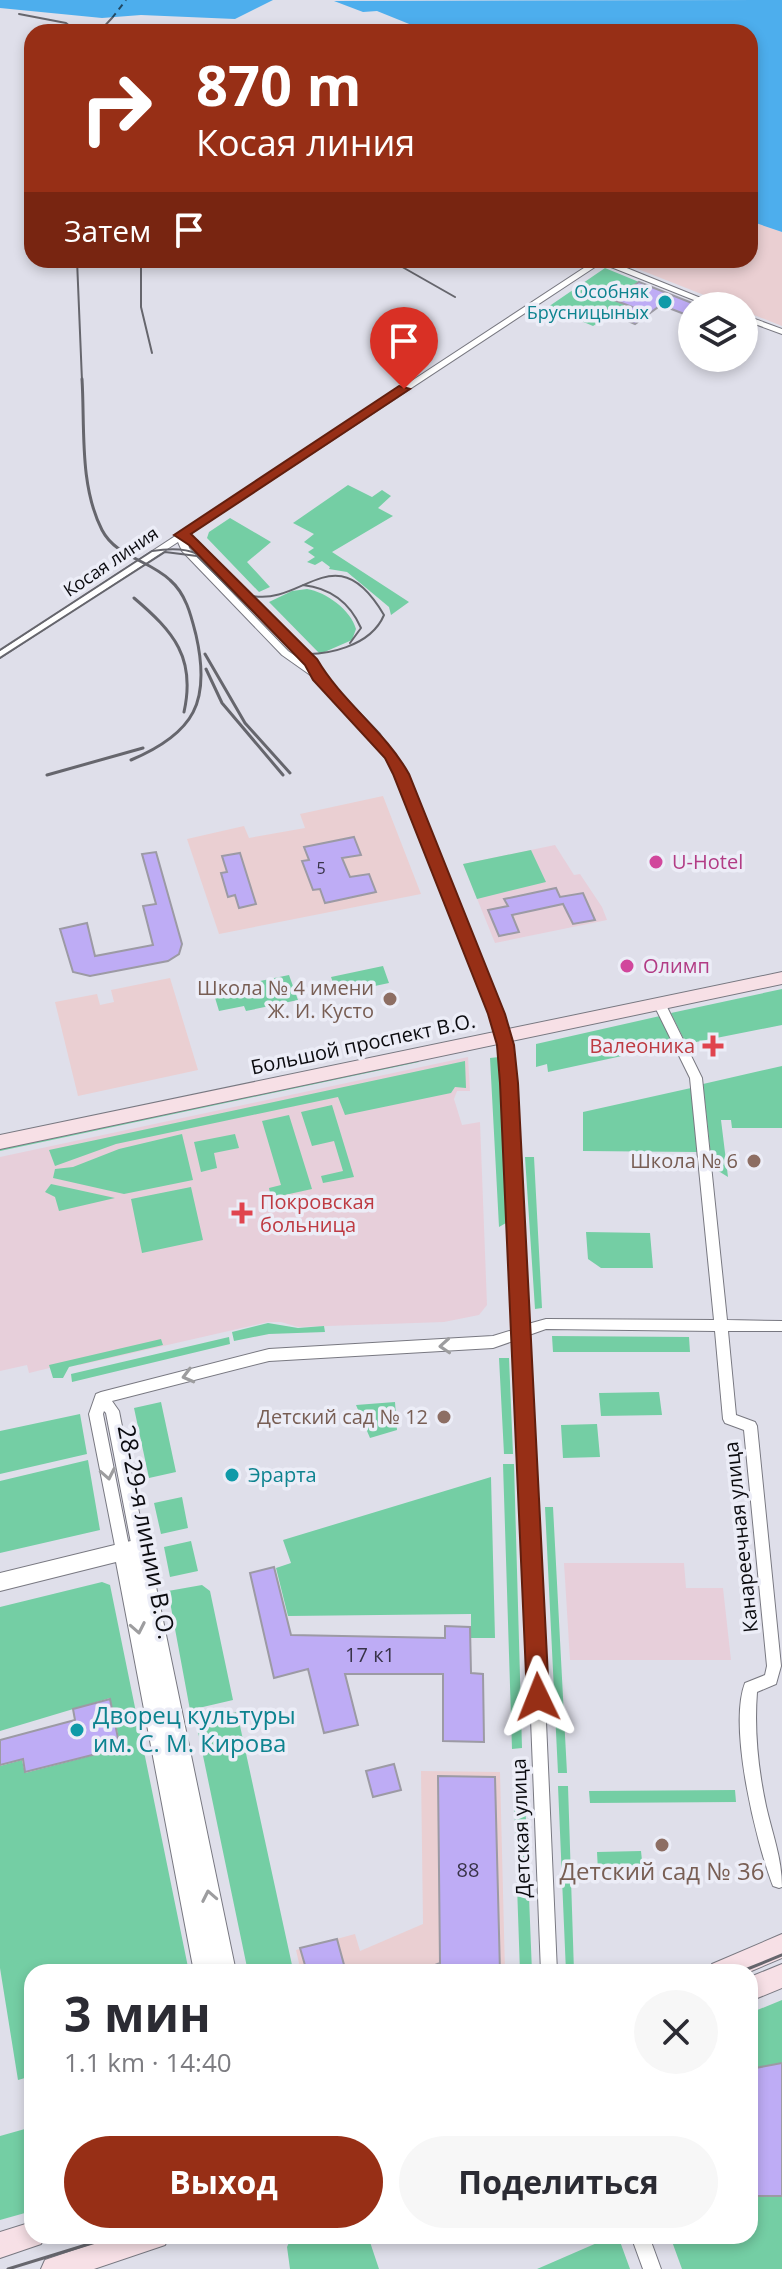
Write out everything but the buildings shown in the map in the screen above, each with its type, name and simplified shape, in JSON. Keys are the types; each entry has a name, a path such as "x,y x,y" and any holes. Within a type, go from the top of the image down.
{"main road":[{"name":"Большой проспект В.О.","path":"0,1142 782,968"},
{"name":"Большой проспект В.О.","path":"0,1129 501,1031 660,1005 782,978"},
{"path":"739,1964 782,1946"},
{"path":"758,1986 782,1976"},
{"path":"0,2245 24,2238"},
{"path":"54,2269 131,2244"}],"street":[{"name":"Косая линия","path":"0,655 588,268"},
{"path":"620,268 681,292"},
{"path":"758,323 782,332"},
{"name":"Детская улица","path":"181,535 185,549 285,653 307,664 376,736 401,774 501,1031 509,1083 549,1964"},
{"name":"Канареечная улица","path":"660,1005 696,1078 730,1419 750,1426 774,1666 771,1679 750,1688 748,1709 761,1820 779,1880"},
{"path":"521,1332 546,1324 782,1326"},
{"name":"28-29-я линии В.О.","path":"223,1964 131,1550 96,1414 101,1398 269,1355 475,1344 493,1342 521,1332"},
{"path":"0,1582 131,1550"},
{"name":"28-29-я линии В.О.","path":"131,1550 204,1964"},
{"path":"643,2244 652,2269"}],"shaded area":[{"path":"758,224 782,232 782,326 758,317 758,292 696,292 635,268 758,268"},
{"path":"383,796 421,894 219,934 187,839 244,826 249,838 305,828 300,814"},
{"path":"555,845 574,875 580,874 607,920 495,943 463,864"},
{"path":"170,978 198,1070 78,1096 55,1002 97,994 100,1005 114,1002 111,990"},
{"name":"Покровская больница","path":"468,1057 470,1091 457,1091 454,1099 462,1125 480,1122 487,1305 479,1315 444,1322 298,1327 268,1322 80,1365 78,1361 29,1373 27,1365 0,1371 0,1157"},
{"path":"564,1563 684,1563 686,1588 723,1588 731,1660 570,1660"},
{"path":"421,1771 500,1772 505,1964 299,1964 296,1950 355,1934 360,1951 423,1924"}],"green space":[{"path":"605,268 639,282 615,300 624,304 622,315 609,316 593,326 548,307"},
{"path":"348,485 372,497 382,490 391,496 378,508 393,516 332,552 409,602 391,615 389,607 347,572 329,569 322,561 315,565 307,562 315,557 308,552 314,548 304,542 314,534 293,523"},
{"path":"230,518 271,542 247,562 270,587 259,592 207,538 209,532"},
{"path":"307,589 330,598 349,615 356,629 352,640 320,654 269,602 292,591"},
{"path":"531,850 546,882 477,899 463,864"},
{"path":"383,966 389,983 337,994 331,977"},
{"path":"289,975 298,1000 246,1011 244,1006 219,1011 213,991"},
{"path":"782,989 782,1025 686,1044 671,1013"},
{"path":"660,1016 673,1045 548,1072 547,1064 536,1067 536,1044"},
{"path":"499,1057 508,1212 506,1223 499,1227 490,1058"},
{"path":"465,1061 466,1088 455,1087 451,1093 345,1115 338,1097 116,1144 55,1166 49,1150"},
{"path":"419,1062 0,1151 0,1146"},
{"path":"782,1066 782,1128 732,1128 731,1120 721,1120 728,1177 712,1167 703,1084"},
{"path":"691,1088 697,1152 583,1151 583,1112"},
{"path":"332,1105 354,1177 323,1183 321,1176 343,1171 334,1141 312,1146 301,1112"},
{"path":"289,1115 312,1189 271,1198 269,1188 281,1185 262,1121"},
{"path":"182,1134 193,1180 124,1194 53,1178 55,1169 73,1167 119,1149"},
{"path":"235,1134 239,1148 214,1153 217,1168 201,1172 194,1142"},
{"path":"525,1157 534,1157 542,1308 535,1309"},
{"path":"51,1184 115,1198 59,1211 55,1197 45,1192"},
{"path":"191,1187 203,1240 142,1253 131,1199"},
{"path":"586,1232 650,1233 653,1268 601,1268 588,1259"},
{"path":"268,1323 298,1328 324,1326 325,1332 269,1334 234,1341 232,1332"},
{"path":"552,1336 689,1337 690,1352 553,1352"},
{"path":"229,1337 230,1344 72,1382 71,1374"},
{"path":"161,1339 163,1345 69,1367 63,1378 53,1378 49,1365"},
{"path":"499,1358 509,1358 513,1454 504,1454"},
{"path":"659,1392 662,1415 601,1416 599,1393"},
{"path":"161,1402 176,1472 149,1478 134,1408"},
{"path":"395,1402 397,1430 370,1438 356,1405"},
{"path":"80,1414 87,1454 0,1474 0,1431"},
{"path":"597,1424 600,1457 563,1458 561,1425"},
{"path":"88,1460 100,1530 0,1553 0,1481"},
{"path":"503,1464 514,1464 522,1748 512,1749"},
{"path":"491,1477 495,1638 471,1638 471,1614 288,1616 276,1568 291,1563 283,1540"},
{"path":"182,1497 188,1528 161,1534 154,1503"},
{"path":"545,1507 553,1507 567,1773 558,1773"},
{"path":"191,1541 198,1571 170,1577 164,1547"},
{"path":"102,1582 110,1585 187,1964 24,1964 24,2078 18,2080 0,1968 0,1766 22,1760 25,1773 121,1748 110,1698 0,1731 0,1607"},
{"path":"202,1585 210,1591 233,1700 190,1710 168,1591"},
{"path":"237,1712 292,1964 246,1964 196,1722"},
{"path":"513,1770 524,1770 532,1964 520,1964"},
{"path":"558,1786 568,1786 574,1964 566,1964"},
{"path":"735,1790 736,1802 590,1803 589,1791"},
{"path":"641,1851 643,1870 598,1871 597,1852"},
{"path":"782,2000 782,2269 682,2269 673,2244 758,2244 758,2010"},
{"path":"24,2129 24,2213 0,2220 0,2136"},
{"path":"288,2244 371,2244 379,2269 290,2269"},
{"path":"595,2244 621,2244 630,2269 537,2269"}],"water":[{"path":"0,0 273,0 235,19 141,15 102,18 0,8"},
{"path":"782,0 782,232 758,224 758,24 409,24 377,11 363,12 334,1"}],"ferry route":[{"path":"112,18 126,0"}],"tram line":[{"path":"0,650 152,551 176,549 192,552 204,558 227,584 253,596 271,596 320,578 335,576 350,579 367,591 384,615 378,626 358,642 333,651 295,653 197,556 165,552 0,658"},
{"path":"303,585 330,593 351,611 361,628 350,643"},
{"path":"758,1965 782,1955"},
{"path":"8,2269 89,2244"}],"railway":[{"path":"19,14 67,24"},
{"path":"106,24 112,18"},
{"path":"77,268 82,381"},
{"path":"141,268 141,307 152,353"},
{"path":"404,268 455,297"},
{"path":"82,379 86,475 102,530 116,546 162,573 176,586 190,612 200,658 199,696 184,726 153,750 131,760"},
{"path":"134,598 171,635 184,661 187,676 184,712"},
{"path":"205,654 245,723 290,773"},
{"path":"206,669 222,703 283,775"},
{"path":"47,775 143,748"}],"place":[{"name":"Особняк Брусницыных","path":"665,302"},
{"name":"U-Hotel","path":"656,862"},
{"name":"Олимп","path":"627,966"},
{"name":"Школа № 4 имени Ж. И. Кусто","path":"390,999"},
{"name":"Валеоника","path":"713,1046"},
{"name":"Школа № 6","path":"754,1161"},
{"name":"Покровская больница","path":"242,1213"},
{"name":"Детский сад № 12","path":"444,1417"},
{"name":"Эрарта","path":"232,1475"},
{"name":"Дворец культуры им. С. М. Кирова","path":"77,1730"},
{"name":"Детский сад № 36","path":"662,1845"}],"route":[{"path":"404,389 181,535 194,542 311,662 319,677 391,755 496,1014 505,1045 509,1083 538,1697"}]}
